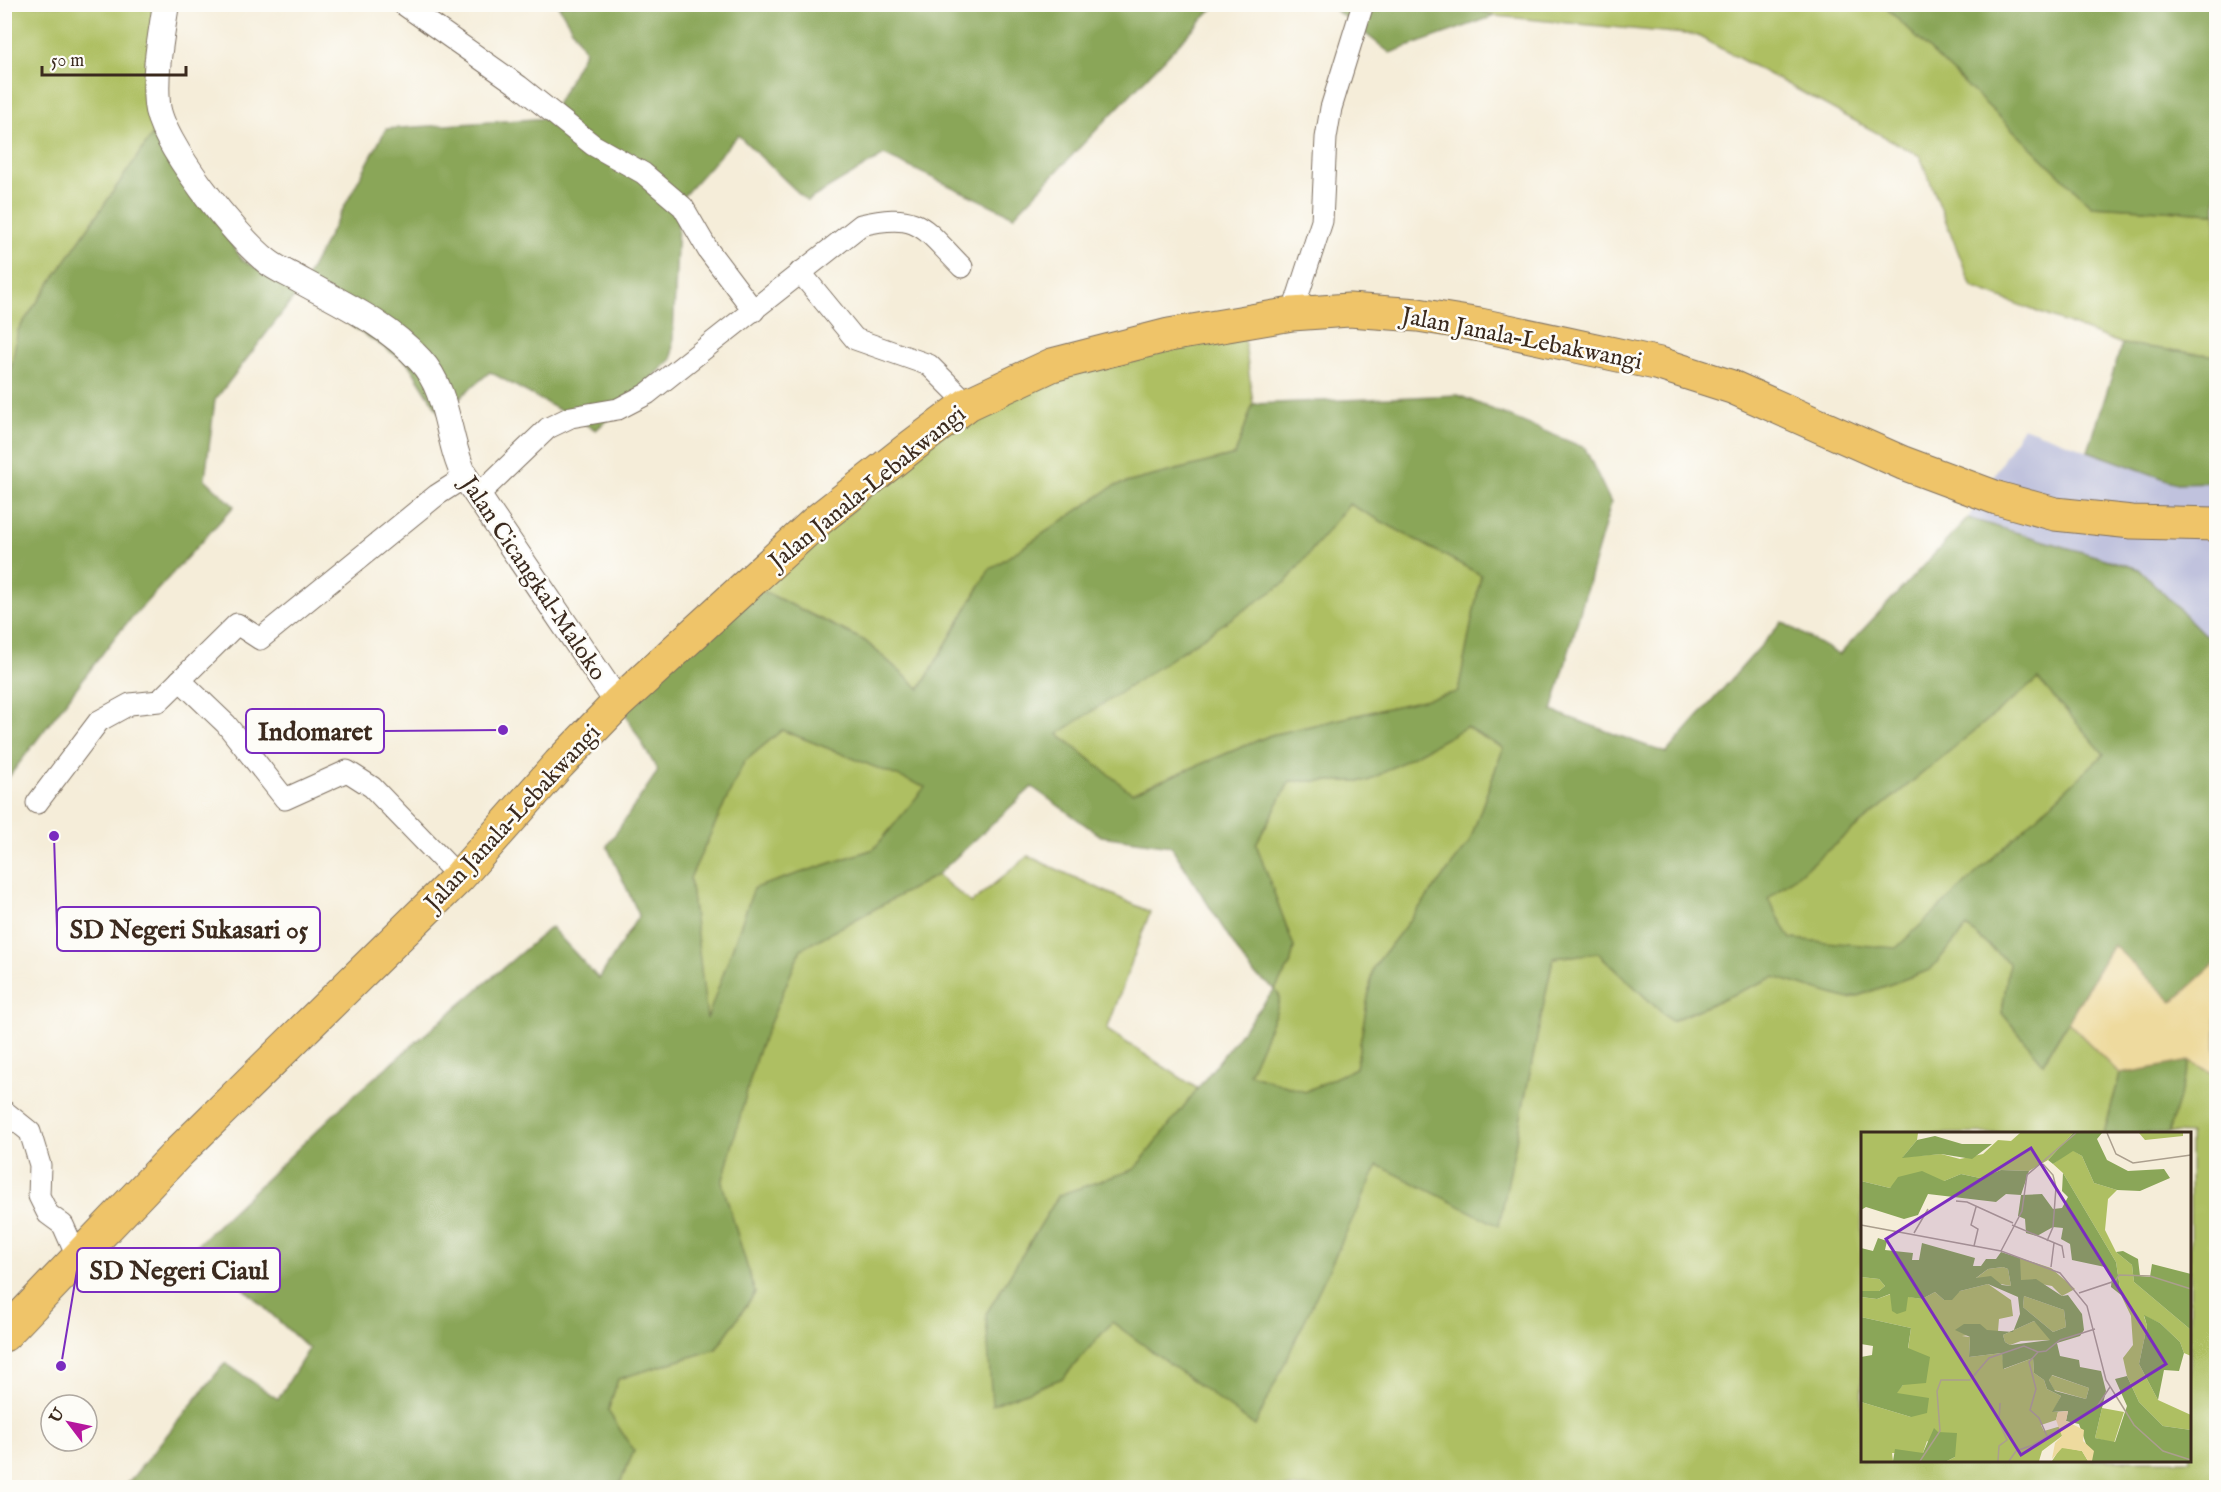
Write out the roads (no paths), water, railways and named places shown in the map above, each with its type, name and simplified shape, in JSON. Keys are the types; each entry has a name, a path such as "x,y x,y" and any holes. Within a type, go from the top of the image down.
{"main road":[{"name":"Jalan Janala–Lebakwangi","path":"4,1335 178,1152 459,877 559,764 618,703 818,520 968,404 1052,365 1169,335 1292,314 1349,310 1418,315 1480,325 1660,364 1732,387 1903,463 1997,498 2055,514 2132,522 2217,524"}],"street":[{"name":"Jalan Cicangkal–Maloko","path":"166,4 159,50 157,106 177,154 227,222 268,262 384,326 421,361 442,395 455,458 471,487 618,703"},
{"path":"403,4 519,86 593,145 644,173 683,207 708,250 754,311"},
{"path":"1292,314 1322,221 1326,138 1331,108 1363,4"},
{"path":"37,803 99,721 130,704 159,701 237,624 260,639 437,495 471,487 548,428 571,417 618,409 647,394 861,225 889,218 918,223 962,267"},
{"path":"800,272 855,339 929,365 968,404"},
{"path":"180,680 226,724 285,799 347,771 372,787 459,877"},
{"path":"4,1110 30,1132 40,1165 39,1196 48,1214 63,1225 78,1259"}],"place":[{"name":"Indomaret","path":"503,730"},
{"name":"SD Negeri Sukasari 05","path":"54,836"},
{"name":"SD Negeri Ciaul","path":"61,1366"}]}
